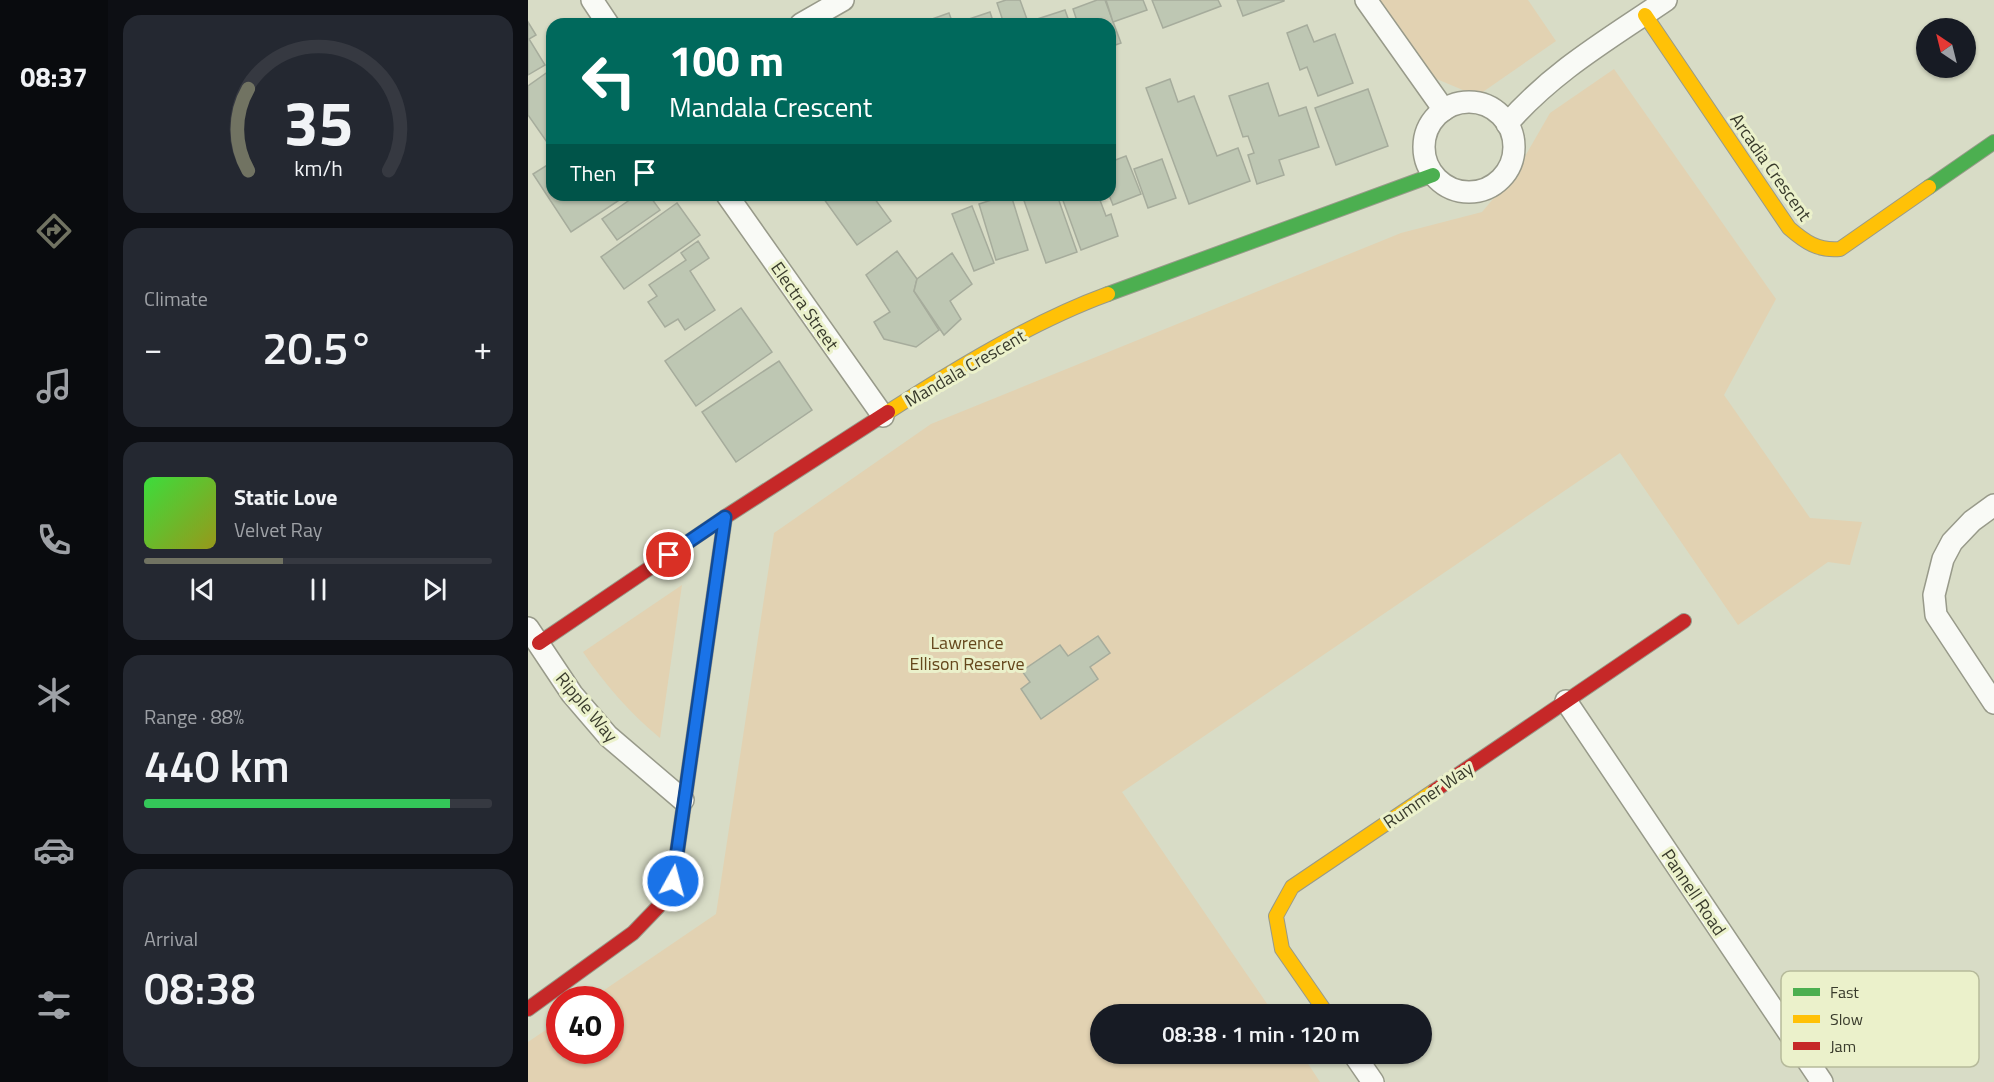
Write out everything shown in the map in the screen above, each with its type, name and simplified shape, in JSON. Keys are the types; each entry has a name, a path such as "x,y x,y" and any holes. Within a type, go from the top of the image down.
{"street":[{"path":"592,0 604,18"},
{"path":"812,18 843,0"},
{"path":"1366,0 1444,110"},
{"path":"1507,124 1554,76 1666,0"},
{"name":"Arcadia Crescent","path":"1644,15 1789,228 1807,244 1825,250 1840,249 1994,142"},
{"path":"1459,103 1482,104 1497,112 1507,124 1513,139 1513,158 1505,174 1493,185 1477,192 1461,192 1445,186 1433,175 1425,159 1425,136 1431,122 1444,110 1459,103"},
{"name":"Mandala Crescent","path":"533,636 725,517 940,379 1075,306 1433,175"},
{"name":"Electra Street","path":"731,201 883,416"},
{"path":"1994,505 1972,521 1952,542 1943,559 1934,595 1936,615 1994,703"},
{"path":"528,1010 633,933 658,907 673,881 725,517"},
{"name":"Rummer Way","path":"1320,1004 1282,949 1276,916 1292,887 1684,621"},
{"name":"Ripple Way","path":"533,636 572,694 608,736 683,800"},
{"name":"Pannell Road","path":"1566,701 1781,1021"},
{"path":"1361,1064 1373,1082"},
{"name":"Pannell Road","path":"1812,1067 1822,1082"}],"green space":[{"path":"1378,0 1528,0 1556,41 1477,96 1432,77"},
{"name":"Lawrence Ellison Reserve","path":"1614,69 1776,299 1724,395 1810,518 1862,522 1850,565 1828,562 1738,625 1620,453 1122,792 1267,1004 1090,1004 1090,1064 1308,1064 1320,1082 528,1082 528,1042 546,1030 546,1064 624,1064 624,986 610,986 716,914 774,533 931,424 1401,233 1482,212 1516,172 1550,113"},
{"path":"682,585 660,738 618,698 583,652"}],"building":[{"path":"1006,0 1020,0 1027,18 1002,18 997,3"},
{"path":"1097,0 1105,0 1112,18 1076,18 1073,9"},
{"path":"1106,0 1143,0 1147,10 1116,21 1116,18 1112,18"},
{"path":"1152,0 1218,0 1221,6 1163,28"},
{"path":"1237,0 1284,0 1284,1 1243,16"},
{"path":"1065,10 1068,18 1040,18"},
{"path":"990,12 992,18 972,18"},
{"path":"949,13 951,18 935,18"},
{"path":"528,22 536,35 529,39 545,65 528,75"},
{"path":"1307,25 1314,42 1335,34 1353,83 1318,96 1307,67 1300,70 1287,33"},
{"path":"1116,30 1121,43 1116,45"},
{"path":"546,73 546,141 528,115 528,86"},
{"path":"1170,79 1178,102 1194,96 1217,156 1238,148 1250,181 1189,204 1146,88"},
{"path":"1268,83 1279,116 1306,107 1319,147 1279,160 1284,175 1257,184 1248,155 1254,153 1248,136 1243,137 1229,96"},
{"path":"1368,89 1388,146 1336,165 1315,108"},
{"path":"1126,156 1141,194 1113,205 1111,201 1116,201 1116,160"},
{"path":"1162,159 1176,198 1148,208 1134,169"},
{"path":"546,166 546,194 533,174"},
{"path":"551,201 618,201 571,232"},
{"path":"628,201 653,201 660,210 617,240 602,219"},
{"path":"825,201 876,201 891,221 857,245"},
{"path":"988,201 1013,201 1028,250 996,260 979,204"},
{"path":"1024,201 1059,201 1077,252 1046,263"},
{"path":"1063,201 1100,201 1106,216 1111,214 1118,236 1081,250"},
{"path":"677,203 700,235 624,289 601,257"},
{"path":"972,206 994,263 974,271 952,214"},
{"path":"698,241 709,258 690,271 715,310 685,330 678,319 665,327 648,302 657,296 649,285 686,260 681,253"},
{"path":"897,251 917,279 914,291 939,330 916,347 884,339 874,322 890,312 866,275"},
{"path":"952,253 972,284 950,301 961,319 944,335 914,291 917,279"},
{"path":"741,308 772,352 696,406 665,361"},
{"path":"779,361 812,410 736,462 702,412"},
{"path":"1098,636 1110,653 1090,667 1098,679 1041,719 1021,689 1030,682 1022,671 1060,645 1068,656"}],"traffic: fast":[{"path":"1929,187 1994,142"},
{"path":"1108,294 1433,175"}],"traffic: slow":[{"path":"1645,15 1789,228 1806,241 1825,249 1840,249 1929,187"},
{"path":"888,412 1024,332 1108,294"},
{"path":"1320,1004 1282,949 1276,916 1292,887 1434,791"}],"traffic: jam":[{"path":"539,643 725,517 888,412"},
{"path":"528,1009 633,933 658,907 673,881 725,517"},
{"path":"1434,791 1684,621"}],"route":[{"path":"669,555 725,517 673,881"}]}
